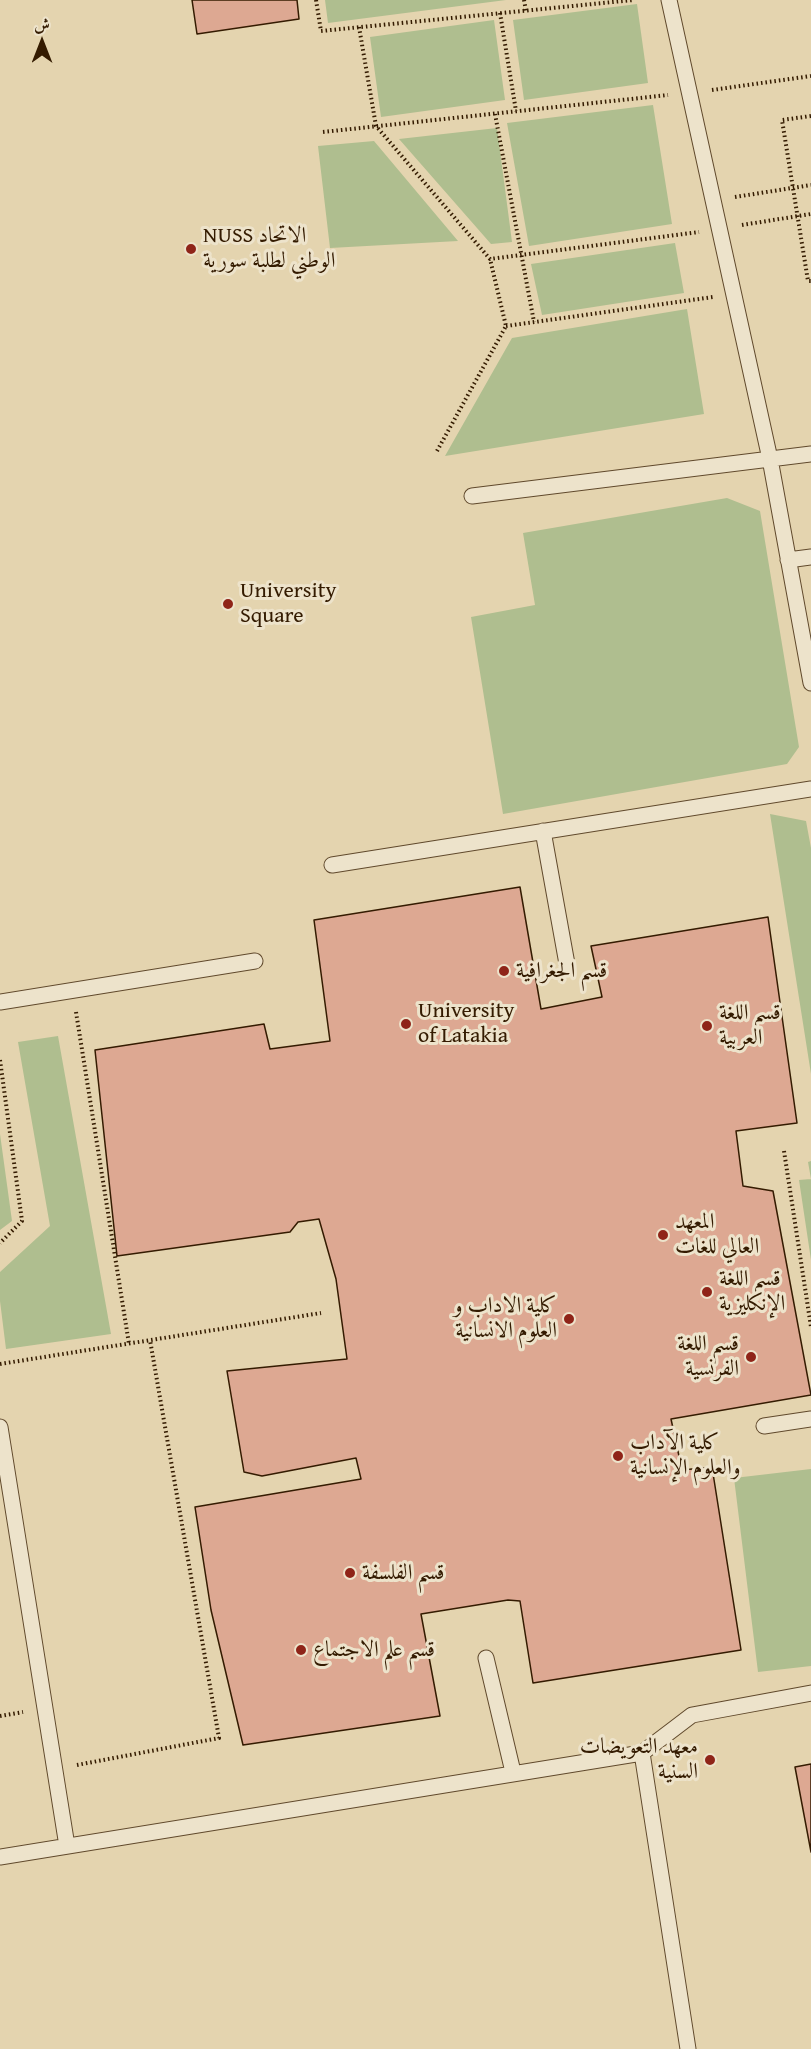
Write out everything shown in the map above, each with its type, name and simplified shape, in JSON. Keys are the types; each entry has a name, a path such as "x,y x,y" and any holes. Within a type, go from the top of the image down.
{"lane":[{"path":"669,0 770,459 811,683"},
{"path":"472,496 811,454"},
{"path":"789,560 811,557"},
{"path":"332,865 811,789"},
{"path":"543,831 567,964"},
{"path":"0,1002 255,962"},
{"path":"764,1426 811,1419"},
{"path":"0,1427 67,1846"},
{"path":"486,1658 513,1772"},
{"path":"0,1857 513,1772 642,1753 692,1715 811,1694"},
{"path":"642,1753 688,2049"}],"path":[{"path":"316,0 321,31 633,0"},
{"path":"524,0 526,11"},
{"path":"500,13 516,111"},
{"path":"358,27 376,126 490,259 506,326 437,452"},
{"path":"323,132 690,93 811,76"},
{"path":"495,114 534,322"},
{"path":"811,116 782,120 808,281 811,280"},
{"path":"713,201 811,185"},
{"path":"490,259 719,229 811,214"},
{"path":"506,326 733,294"},
{"path":"73,991 129,1344"},
{"path":"0,1060 22,1221 0,1243"},
{"path":"784,1151 811,1327"},
{"path":"0,1364 321,1313"},
{"path":"55,1769 219,1738 150,1340"}],"green space":[{"path":"325,0 506,0 328,23"},
{"path":"637,4 648,83 524,100 513,20"},
{"path":"494,20 505,100 381,117 370,37"},
{"path":"653,105 672,224 529,246 507,123"},
{"path":"497,128 512,242 491,244 399,139"},
{"path":"374,141 458,241 330,248 318,146"},
{"path":"675,243 684,293 542,315 531,264"},
{"path":"687,309 704,414 445,456 512,338"},
{"path":"727,498 760,511 799,747 787,764 503,814 471,617 535,605 523,533"},
{"path":"770,814 806,821 811,848 811,1074"},
{"path":"58,1036 111,1334 6,1349 0,1301 0,1272 50,1226 18,1042"},
{"path":"0,1134 12,1221 0,1230"},
{"path":"811,1161 811,1179 808,1162"},
{"path":"811,1179 811,1260 799,1180"},
{"path":"811,1469 811,1666 758,1672 734,1478"}],"building":[{"path":"192,0 297,0 299,19 197,34"},
{"name":"كلية الاداب و العلوم الانسانية","path":"520,887 541,1009 602,997 591,946 768,917 797,1123 736,1131 743,1186 773,1191 811,1395 671,1419 682,1470 712,1467 741,1650 533,1683 520,1601 508,1600 421,1614 440,1716 243,1745 211,1610 195,1507 361,1479 356,1458 262,1476 244,1472 227,1371 347,1359 336,1279 319,1219 298,1222 290,1232 117,1256 95,1050 264,1024 270,1049 330,1041 314,920"},
{"path":"811,1764 811,1852 795,1767"}],"place":[{"name":"NUSS الاتحاد الوطني لطلبة سورية","path":"191,249"},
{"name":"University Square","path":"228,604"},
{"name":"قسم الجغرافية","path":"504,971"},
{"name":"University of Latakia","path":"406,1024"},
{"name":"قسم اللغة العربية","path":"707,1026"},
{"name":"المعهد العالي للغات","path":"663,1235"},
{"name":"قسم اللغة الإنكليزية","path":"707,1292"},
{"name":"كلية الاداب و العلوم الانسانية","path":"569,1319"},
{"name":"قسم اللغة الفرنسية","path":"751,1357"},
{"name":"كلية الآداب والعلوم الإنسانية","path":"618,1456"},
{"name":"قسم الفلسفة","path":"350,1573"},
{"name":"قسم علم الاجتماع","path":"301,1650"},
{"name":"معهد التعويضات السنية","path":"710,1760"}]}
